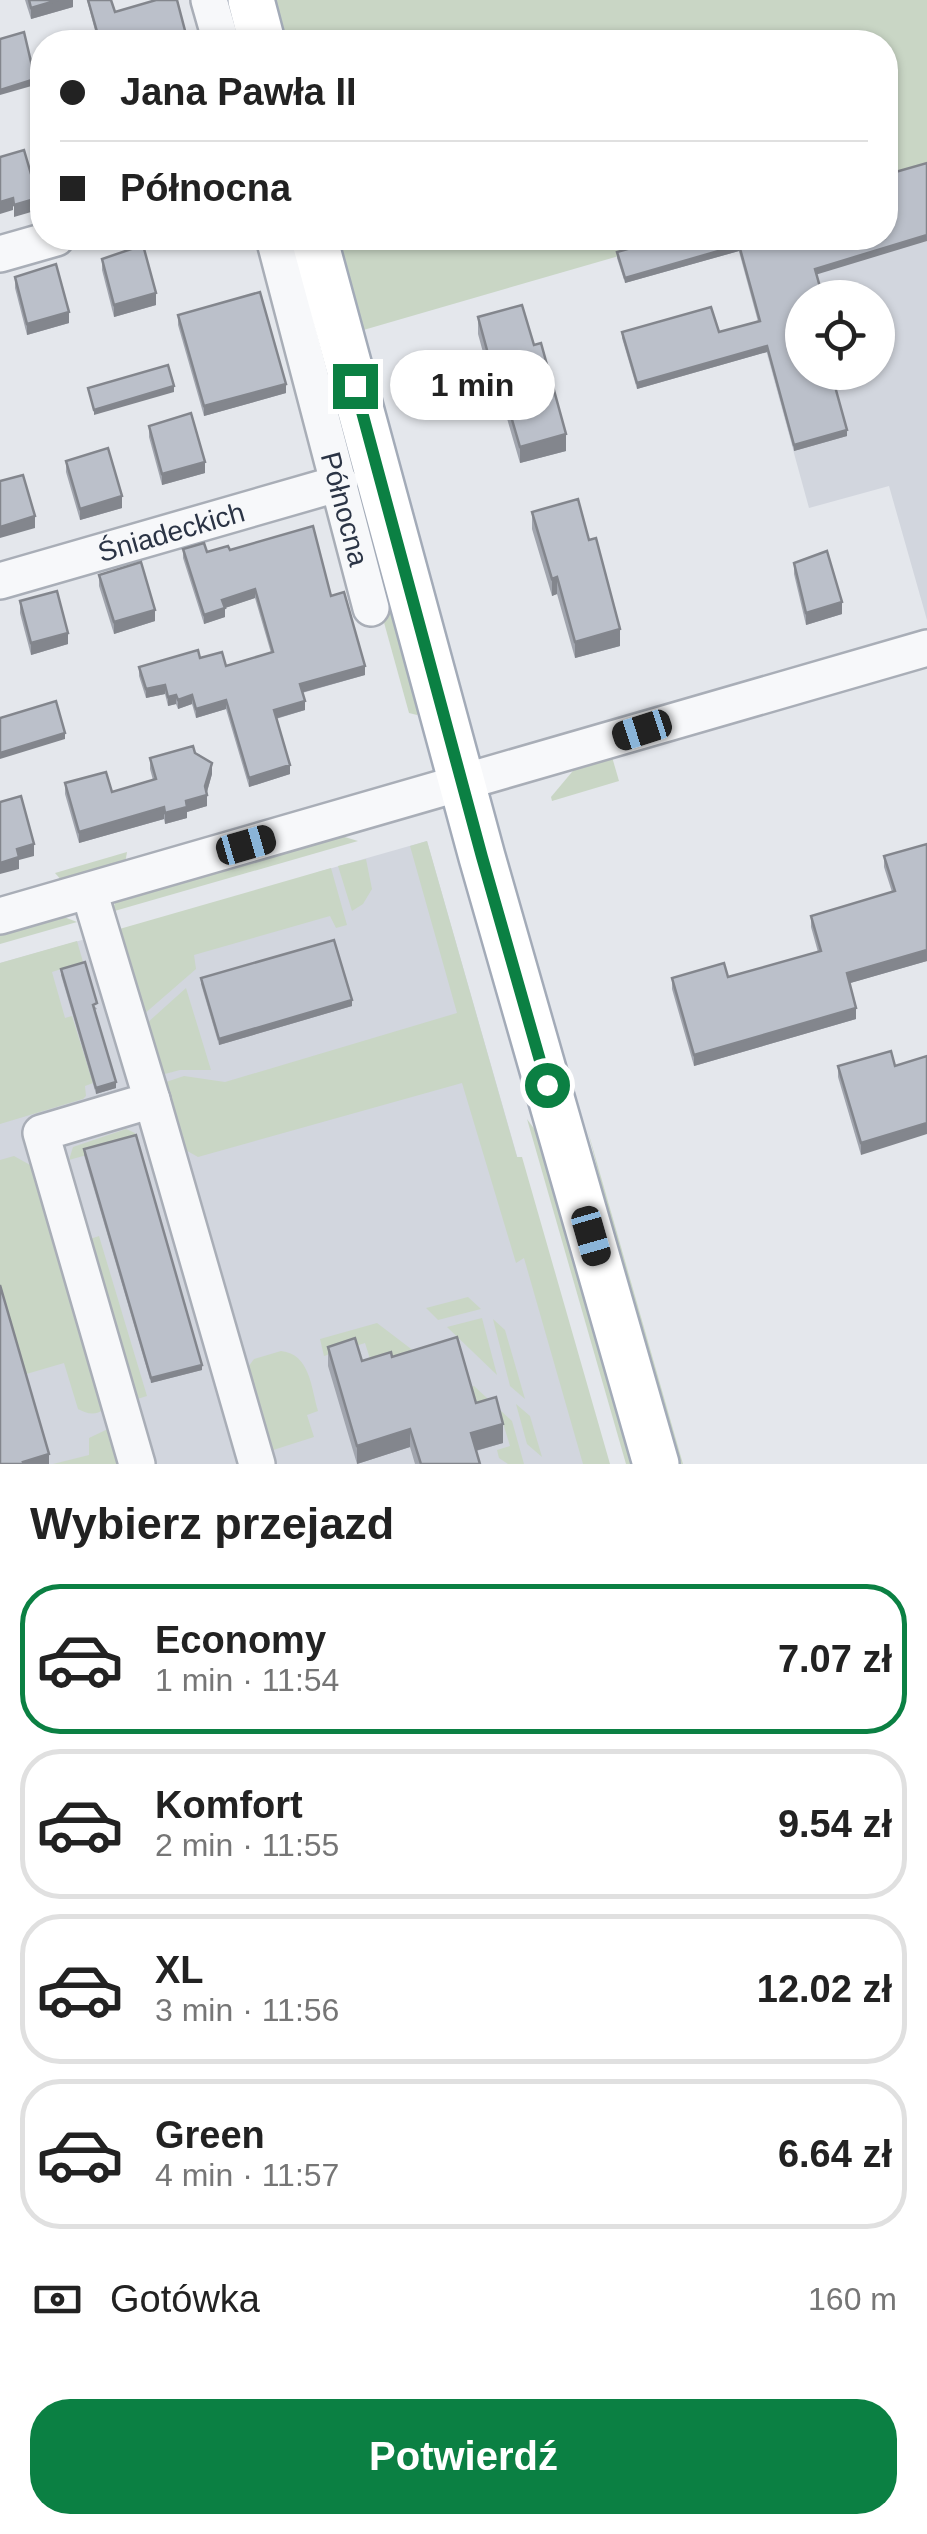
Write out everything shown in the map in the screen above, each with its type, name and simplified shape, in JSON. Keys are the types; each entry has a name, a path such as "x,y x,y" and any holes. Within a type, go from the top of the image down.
{"main road":[{"path":"251,0 259,30"},
{"name":"Północna","path":"317,250 462,782 656,1464"}],"street":[{"path":"209,0 218,30"},
{"path":"0,254 30,245"},
{"name":"Północna","path":"277,250 371,608"},
{"name":"Śniadeckich","path":"0,581 340,483"},
{"path":"0,916 927,648"},
{"path":"89,891 257,1464"},
{"path":"137,1464 41,1133 152,1100"}],"shaded area":[{"path":"927,166 927,620 889,486 809,508 738,250 898,250 898,216"},
{"path":"427,841 605,1464 0,1464 0,963 89,938 132,974 318,872"}],"green space":[{"path":"275,0 927,0 927,166 898,174 898,30 283,30"},
{"path":"339,250 640,250 360,331"},
{"path":"390,606 417,715 409,713 380,608"},
{"path":"612,757 619,781 552,801 551,797 577,766"},
{"path":"338,835 358,841 111,912 117,899"},
{"path":"427,841 610,1464 583,1464 524,1258 516,1263 462,1083 198,1157 182,1148 163,1083 184,1076 225,1082 457,1013 410,846"},
{"path":"127,852 125,864 63,882 55,873"},
{"path":"366,859 372,889 363,904 352,911 338,866"},
{"path":"331,868 347,925 336,928 330,916 194,955 196,969 143,1015 116,930"},
{"path":"59,915 77,922 0,944 0,932"},
{"path":"77,941 83,962 52,972 65,1018 72,1016 93,1083 85,1086 83,1099 0,1124 0,963"},
{"path":"186,988 211,1070 180,1070 161,1075 146,1024"},
{"path":"527,1119 543,1141 641,1464 626,1464"},
{"path":"587,1128 683,1464 673,1464"},
{"path":"126,1129 135,1133 136,1141 69,1160 73,1147"},
{"path":"14,1156 32,1166 104,1409 98,1413 78,1409 64,1363 23,1375 0,1296 0,1160"},
{"path":"99,1236 147,1396 134,1400 87,1240"},
{"path":"468,1297 481,1309 438,1320 426,1308"},
{"path":"482,1318 497,1375 447,1327"},
{"path":"493,1319 505,1330 525,1399 510,1386"},
{"path":"377,1323 419,1355 373,1368 365,1343 324,1356 320,1339"},
{"path":"281,1351 291,1353 304,1365 318,1411 307,1415 314,1437 267,1452 245,1371 254,1359"},
{"path":"474,1386 512,1421 524,1464 508,1464 499,1458 497,1450 510,1446 499,1410 468,1419 459,1391"},
{"path":"516,1404 530,1416 542,1457 527,1444"},
{"path":"110,1428 121,1464 53,1464 89,1455 89,1438"}],"building":[{"path":"29,0 58,0 31,8"},
{"path":"88,0 111,0 115,12 156,0 177,0 185,30 97,30"},
{"path":"24,32 30,81 0,90 0,39"},
{"path":"24,150 30,171 30,200 14,205 13,198 0,202 0,157"},
{"path":"927,163 927,235 898,244 898,171"},
{"path":"128,250 144,250 156,293 114,305 102,259"},
{"path":"722,250 625,278 617,252"},
{"path":"740,250 878,250 815,269 818,280 785,280 785,390 836,390 847,430 794,445 767,346 637,383 622,332 711,307 719,332 760,321"},
{"path":"56,264 69,312 27,324 15,277"},
{"path":"260,292 286,384 204,406 178,315"},
{"path":"522,305 534,345 541,343 566,434 520,447 501,382 496,383 478,317"},
{"path":"168,365 174,386 94,410 88,388"},
{"path":"191,413 205,462 162,474 149,426"},
{"path":"108,448 122,496 80,509 66,461"},
{"path":"23,475 35,516 0,527 0,481"},
{"path":"578,499 589,540 596,538 620,629 575,642 557,577 552,579 532,512"},
{"path":"313,526 331,596 344,592 365,666 300,684 305,701 274,710 290,765 249,778 226,700 196,709 192,695 178,700 176,695 168,697 165,685 146,689 139,667 198,650 200,658 222,652 226,666 273,652 255,589 222,600 225,608 204,615 183,549 204,543 207,552 228,546 230,550"},
{"path":"827,551 842,602 806,613 794,563"},
{"path":"141,562 155,610 114,622 99,575"},
{"path":"57,591 68,633 31,643 20,601"},
{"path":"56,701 65,733 0,753 0,718"},
{"path":"193,746 195,753 212,763 205,786 207,795 186,801 187,807 165,813 164,807 79,832 65,783 106,772 112,792 156,779 150,758"},
{"path":"21,796 34,844 17,849 19,857 0,863 0,802"},
{"path":"927,844 927,950 847,973 856,1008 694,1055 672,978 724,963 728,977 821,951 811,916 895,891 884,856"},
{"path":"334,940 352,1000 219,1039 201,978"},
{"path":"85,962 97,1003 93,1005 116,1082 96,1088 61,969"},
{"path":"891,1051 895,1066 927,1056 927,1123 861,1143 838,1066"},
{"path":"136,1135 202,1365 151,1378 84,1149"},
{"path":"0,1285 49,1454 24,1464 0,1464"},
{"path":"457,1337 476,1403 496,1397 503,1424 471,1433 480,1464 421,1464 410,1429 357,1446 328,1347 355,1338 362,1361 391,1352 392,1357"}],"route":[{"path":"355,386 547,1085"}]}
